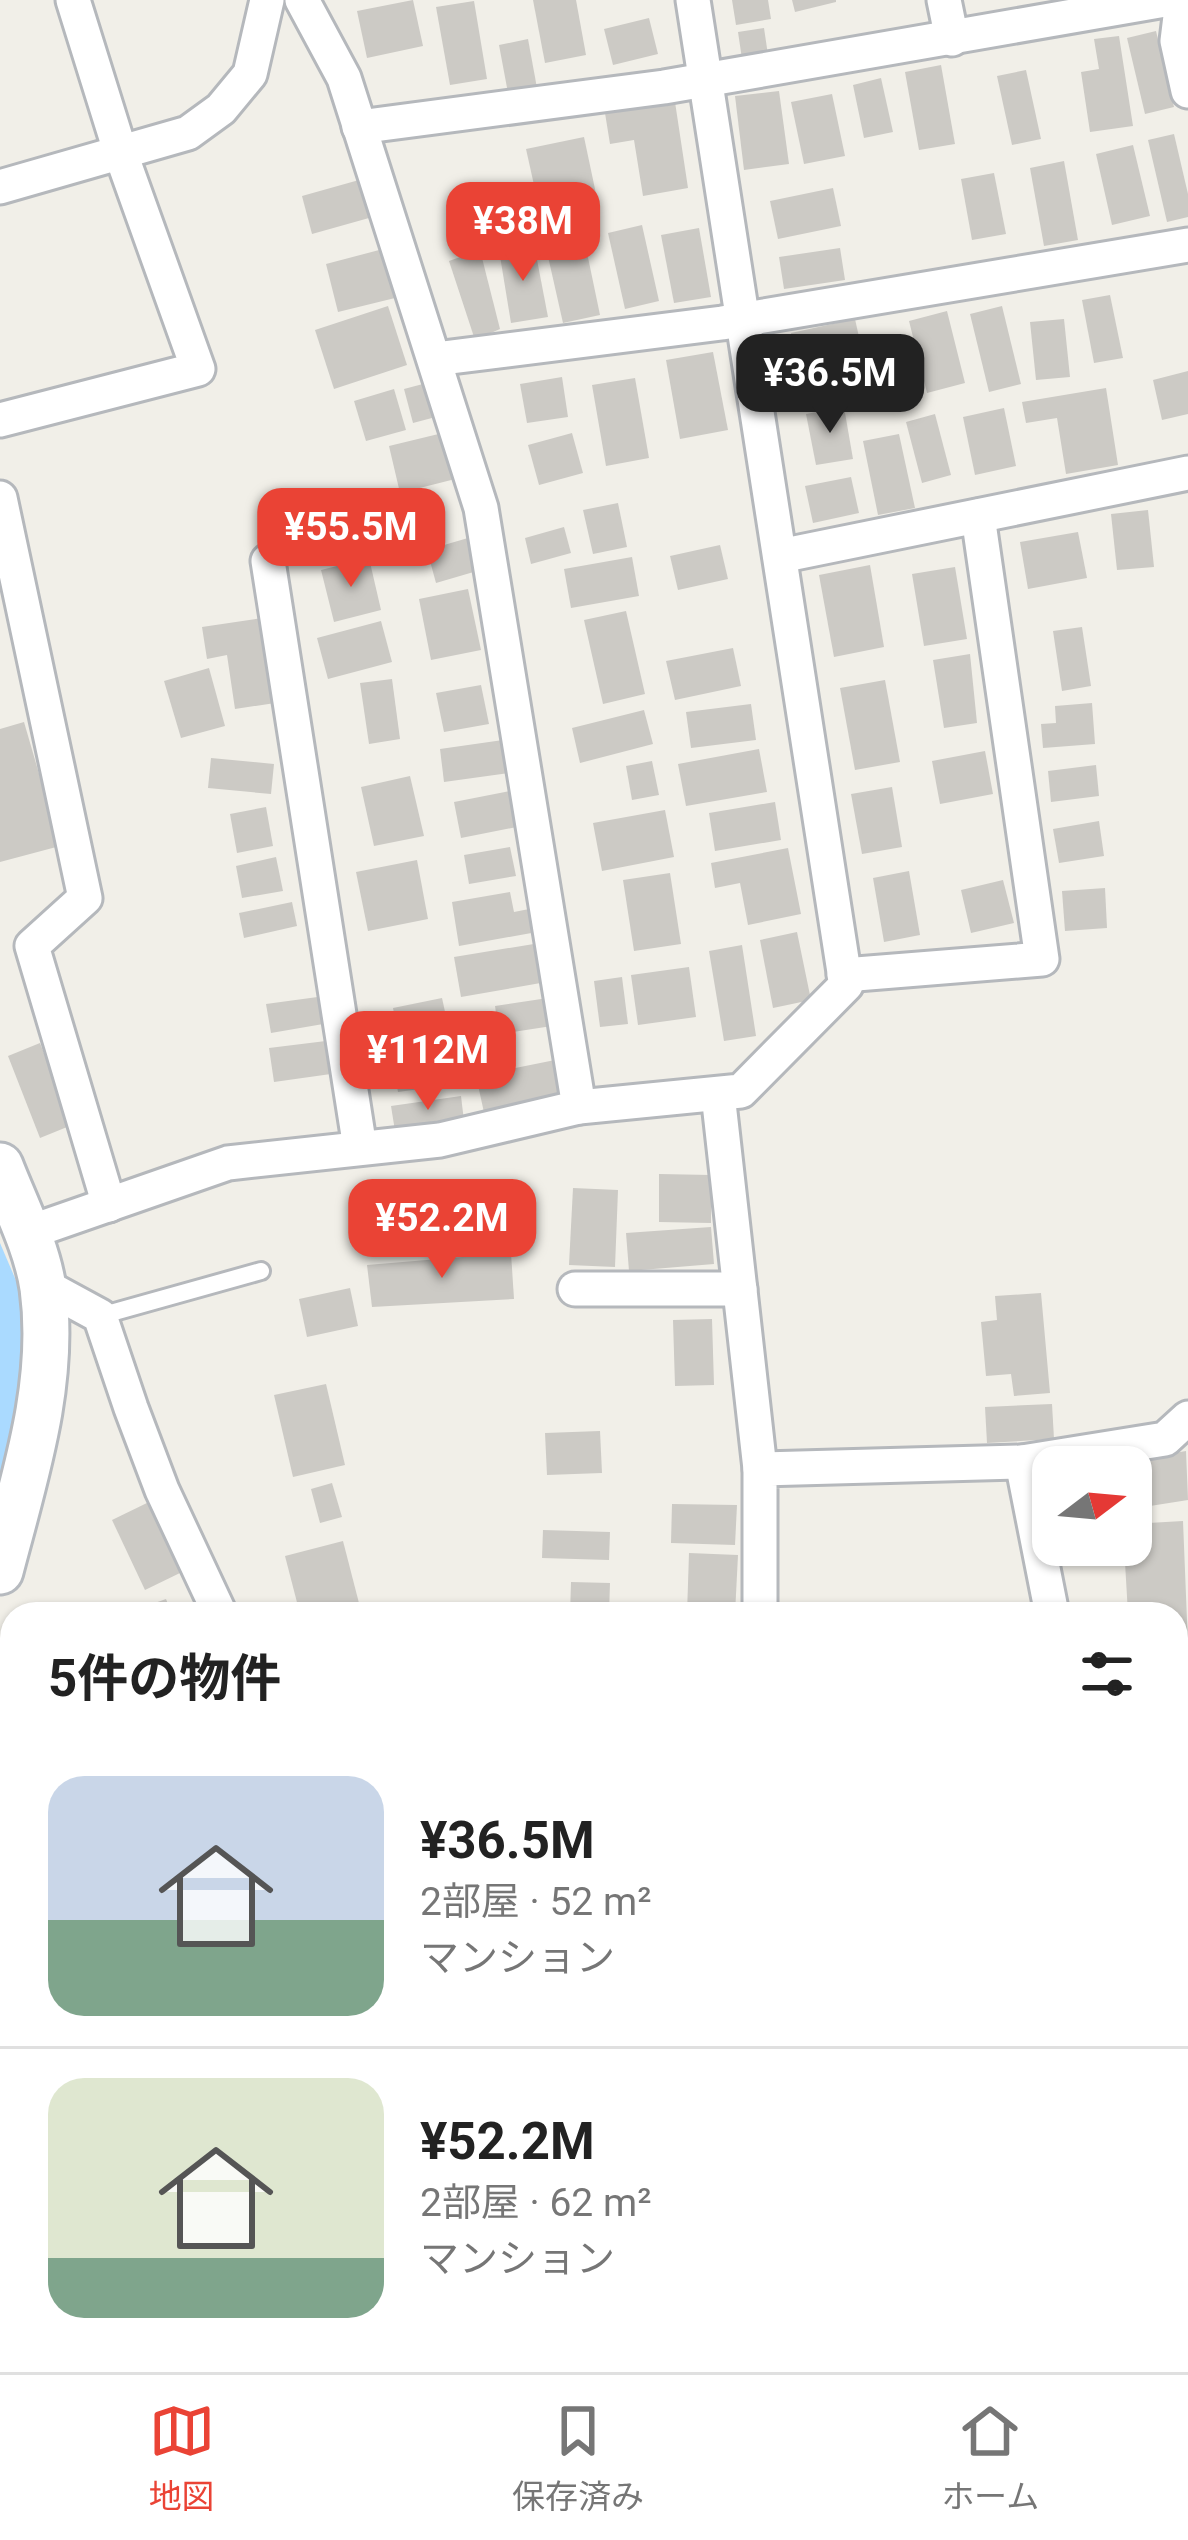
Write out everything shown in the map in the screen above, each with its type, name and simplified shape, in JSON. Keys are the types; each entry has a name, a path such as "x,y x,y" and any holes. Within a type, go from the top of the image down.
{"main road":[{"path":"0,1166 43,1285 46,1344 38,1424 0,1571"}],"street":[{"path":"0,420 198,369 121,154 73,0"},
{"path":"0,187 188,133 221,109 250,74 267,0"},
{"path":"302,0 344,78 481,508 579,1107"},
{"path":"27,1233 228,1163 440,1140 579,1107 741,1091 846,985 693,0"},
{"path":"944,0 952,38"},
{"path":"359,127 704,80 1165,0"},
{"path":"1182,0 1188,91"},
{"path":"435,359 744,319 1188,245"},
{"path":"780,556 1188,473"},
{"path":"0,498 85,898 32,946 110,1205"},
{"path":"844,975 1042,958 978,516"},
{"path":"268,561 360,1148"},
{"path":"718,1094 760,1469 760,1602"},
{"path":"43,1285 100,1316 162,1490 214,1602"},
{"path":"575,1289 740,1289"},
{"path":"760,1469 1022,1462 1165,1439 1188,1418"},
{"path":"1022,1462 1050,1602"}],"lane":[{"path":"100,1316 261,1271"}],"water":[{"path":"0,1243 26,1304 25,1401 0,1505"}],"building":[{"path":"413,0 423,46 367,58 357,11"},
{"path":"533,0 576,0 586,55 545,63"},
{"path":"732,0 768,0 771,19 736,25"},
{"path":"792,0 836,0 836,2 795,12"},
{"path":"474,1 487,79 450,85 436,7"},
{"path":"649,18 658,54 613,65 604,29"},
{"path":"764,28 768,55 742,59 738,32"},
{"path":"1156,31 1174,107 1145,114 1127,38"},
{"path":"1119,36 1133,126 1090,132 1081,72 1099,69 1094,39"},
{"path":"528,39 537,88 508,93 499,45"},
{"path":"941,65 955,144 919,150 905,72"},
{"path":"1026,70 1041,139 1012,145 997,76"},
{"path":"881,78 893,132 864,138 853,85"},
{"path":"779,91 789,164 744,170 735,96"},
{"path":"832,94 845,156 804,164 791,102"},
{"path":"675,102 688,188 643,196 634,140 610,144 605,113"},
{"path":"1174,134 1188,194 1188,217 1167,222 1148,140"},
{"path":"584,137 599,208 542,221 526,149"},
{"path":"1133,145 1150,216 1112,225 1096,154"},
{"path":"1064,161 1078,240 1044,246 1030,168"},
{"path":"994,173 1006,234 972,240 961,179"},
{"path":"359,180 369,218 312,234 302,196"},
{"path":"833,188 841,226 778,239 770,201"},
{"path":"642,225 659,301 625,309 608,233"},
{"path":"699,228 711,297 674,303 661,235"},
{"path":"585,243 600,315 563,323 547,252"},
{"path":"534,244 548,317 511,323 499,250"},
{"path":"840,248 845,280 784,289 779,257"},
{"path":"383,249 395,298 338,312 326,264"},
{"path":"480,250 500,329 475,340 449,261"},
{"path":"1110,295 1123,358 1094,363 1082,300"},
{"path":"388,306 407,365 334,389 315,330"},
{"path":"1002,306 1021,384 989,392 970,314"},
{"path":"947,311 965,383 927,393 909,321"},
{"path":"855,319 865,364 801,378 791,333"},
{"path":"1064,319 1070,377 1036,380 1030,322"},
{"path":"713,352 728,430 680,439 666,360"},
{"path":"1188,371 1188,414 1162,420 1153,380"},
{"path":"562,377 568,417 527,423 520,384"},
{"path":"635,378 649,458 606,466 592,385"},
{"path":"438,380 447,414 413,423 404,389"},
{"path":"1106,388 1118,465 1066,474 1057,418 1026,423 1022,402"},
{"path":"394,389 406,430 366,441 354,401"},
{"path":"844,407 853,459 816,465 806,414"},
{"path":"1004,408 1016,466 975,475 963,417"},
{"path":"935,414 951,475 922,483 906,422"},
{"path":"455,430 467,476 400,493 389,446"},
{"path":"572,433 583,473 539,485 528,445"},
{"path":"899,434 915,508 878,515 863,441"},
{"path":"851,477 859,513 813,523 805,486"},
{"path":"618,503 627,547 593,554 583,510"},
{"path":"1148,510 1154,567 1117,570 1111,514"},
{"path":"564,527 571,553 531,564 525,538"},
{"path":"1078,532 1087,578 1028,589 1020,542"},
{"path":"468,538 477,571 436,583 427,550"},
{"path":"720,545 728,579 678,590 670,556"},
{"path":"632,557 639,596 571,608 564,569"},
{"path":"369,558 381,610 334,622 321,570"},
{"path":"870,565 884,647 834,657 819,575"},
{"path":"955,567 967,639 924,646 912,574"},
{"path":"468,589 481,650 431,660 419,599"},
{"path":"626,611 645,694 603,704 584,620"},
{"path":"262,618 275,703 235,709 227,655 207,659 202,627"},
{"path":"381,621 392,662 328,679 317,638"},
{"path":"1082,627 1091,686 1062,691 1053,631"},
{"path":"733,648 741,686 675,700 666,661"},
{"path":"970,654 977,723 944,728 933,660"},
{"path":"209,668 225,726 181,738 164,681"},
{"path":"392,679 400,739 369,744 360,683"},
{"path":"885,680 900,762 855,770 840,688"},
{"path":"481,685 489,724 444,732 436,693"},
{"path":"1092,703 1095,744 1043,748 1041,724 1056,723 1055,706"},
{"path":"751,704 756,740 691,748 686,712"},
{"path":"644,710 653,744 580,763 572,728"},
{"path":"24,722 60,846 0,862 0,729"},
{"path":"503,740 509,773 444,782 440,749"},
{"path":"759,749 767,792 686,806 678,764"},
{"path":"985,751 993,794 940,804 932,761"},
{"path":"211,758 274,764 271,794 208,788"},
{"path":"652,761 659,795 632,800 626,766"},
{"path":"1096,765 1099,796 1051,802 1048,771"},
{"path":"410,776 424,836 374,846 361,787"},
{"path":"892,787 902,847 862,854 851,794"},
{"path":"515,790 522,826 461,838 454,802"},
{"path":"775,802 781,840 715,851 709,813"},
{"path":"266,807 273,846 237,853 230,814"},
{"path":"665,810 674,857 602,871 593,823"},
{"path":"1099,821 1104,856 1059,863 1053,829"},
{"path":"510,847 516,876 469,884 464,855"},
{"path":"788,848 801,914 748,925 740,883 715,888 711,863"},
{"path":"276,857 283,891 242,898 236,866"},
{"path":"417,860 428,919 368,931 356,872"},
{"path":"909,871 920,935 884,942 873,878"},
{"path":"670,873 681,944 634,951 623,880"},
{"path":"1003,880 1014,923 971,933 961,890"},
{"path":"1105,888 1107,928 1065,931 1062,891"},
{"path":"510,892 514,912 544,906 548,930 459,946 452,902"},
{"path":"292,902 297,926 244,938 239,913"},
{"path":"797,932 811,1000 773,1008 760,940"},
{"path":"546,942 552,981 461,997 454,957"},
{"path":"742,945 756,1036 724,1041 709,951"},
{"path":"689,967 696,1017 638,1025 631,975"},
{"path":"622,977 628,1024 600,1027 594,981"},
{"path":"325,996 329,1023 271,1033 266,1004"},
{"path":"442,998 453,1048 403,1058 393,1008"},
{"path":"548,998 552,1026 499,1034 495,1006"},
{"path":"334,1040 338,1073 274,1082 269,1048"},
{"path":"40,1043 72,1125 40,1138 8,1056"},
{"path":"555,1060 563,1101 485,1117 476,1076"},
{"path":"453,1062 456,1084 398,1092 394,1071"},
{"path":"461,1096 464,1121 395,1131 391,1106"},
{"path":"659,1174 711,1175 711,1223 659,1222"},
{"path":"573,1188 618,1190 615,1267 569,1265"},
{"path":"711,1227 714,1264 629,1271 626,1233"},
{"path":"511,1253 514,1299 372,1307 367,1265"},
{"path":"350,1288 358,1326 307,1337 299,1299"},
{"path":"1041,1293 1050,1393 1014,1396 1011,1374 986,1376 981,1322 997,1320 995,1296"},
{"path":"712,1319 714,1385 675,1386 673,1320"},
{"path":"326,1384 345,1465 293,1477 274,1395"},
{"path":"1052,1404 1054,1439 987,1443 985,1407"},
{"path":"600,1431 602,1473 547,1475 545,1433"},
{"path":"1186,1451 1188,1500 1152,1506 1152,1457"},
{"path":"332,1483 342,1517 320,1523 311,1489"},
{"path":"149,1502 182,1572 145,1590 112,1520"},
{"path":"672,1504 737,1505 735,1545 671,1543"},
{"path":"1183,1521 1186,1602 1127,1602 1125,1566 1152,1566 1152,1523"},
{"path":"543,1530 610,1532 609,1560 542,1558"},
{"path":"343,1541 359,1602 297,1602 285,1556"},
{"path":"689,1553 738,1555 736,1602 687,1602"},
{"path":"571,1582 610,1583 609,1602 570,1602"}]}
